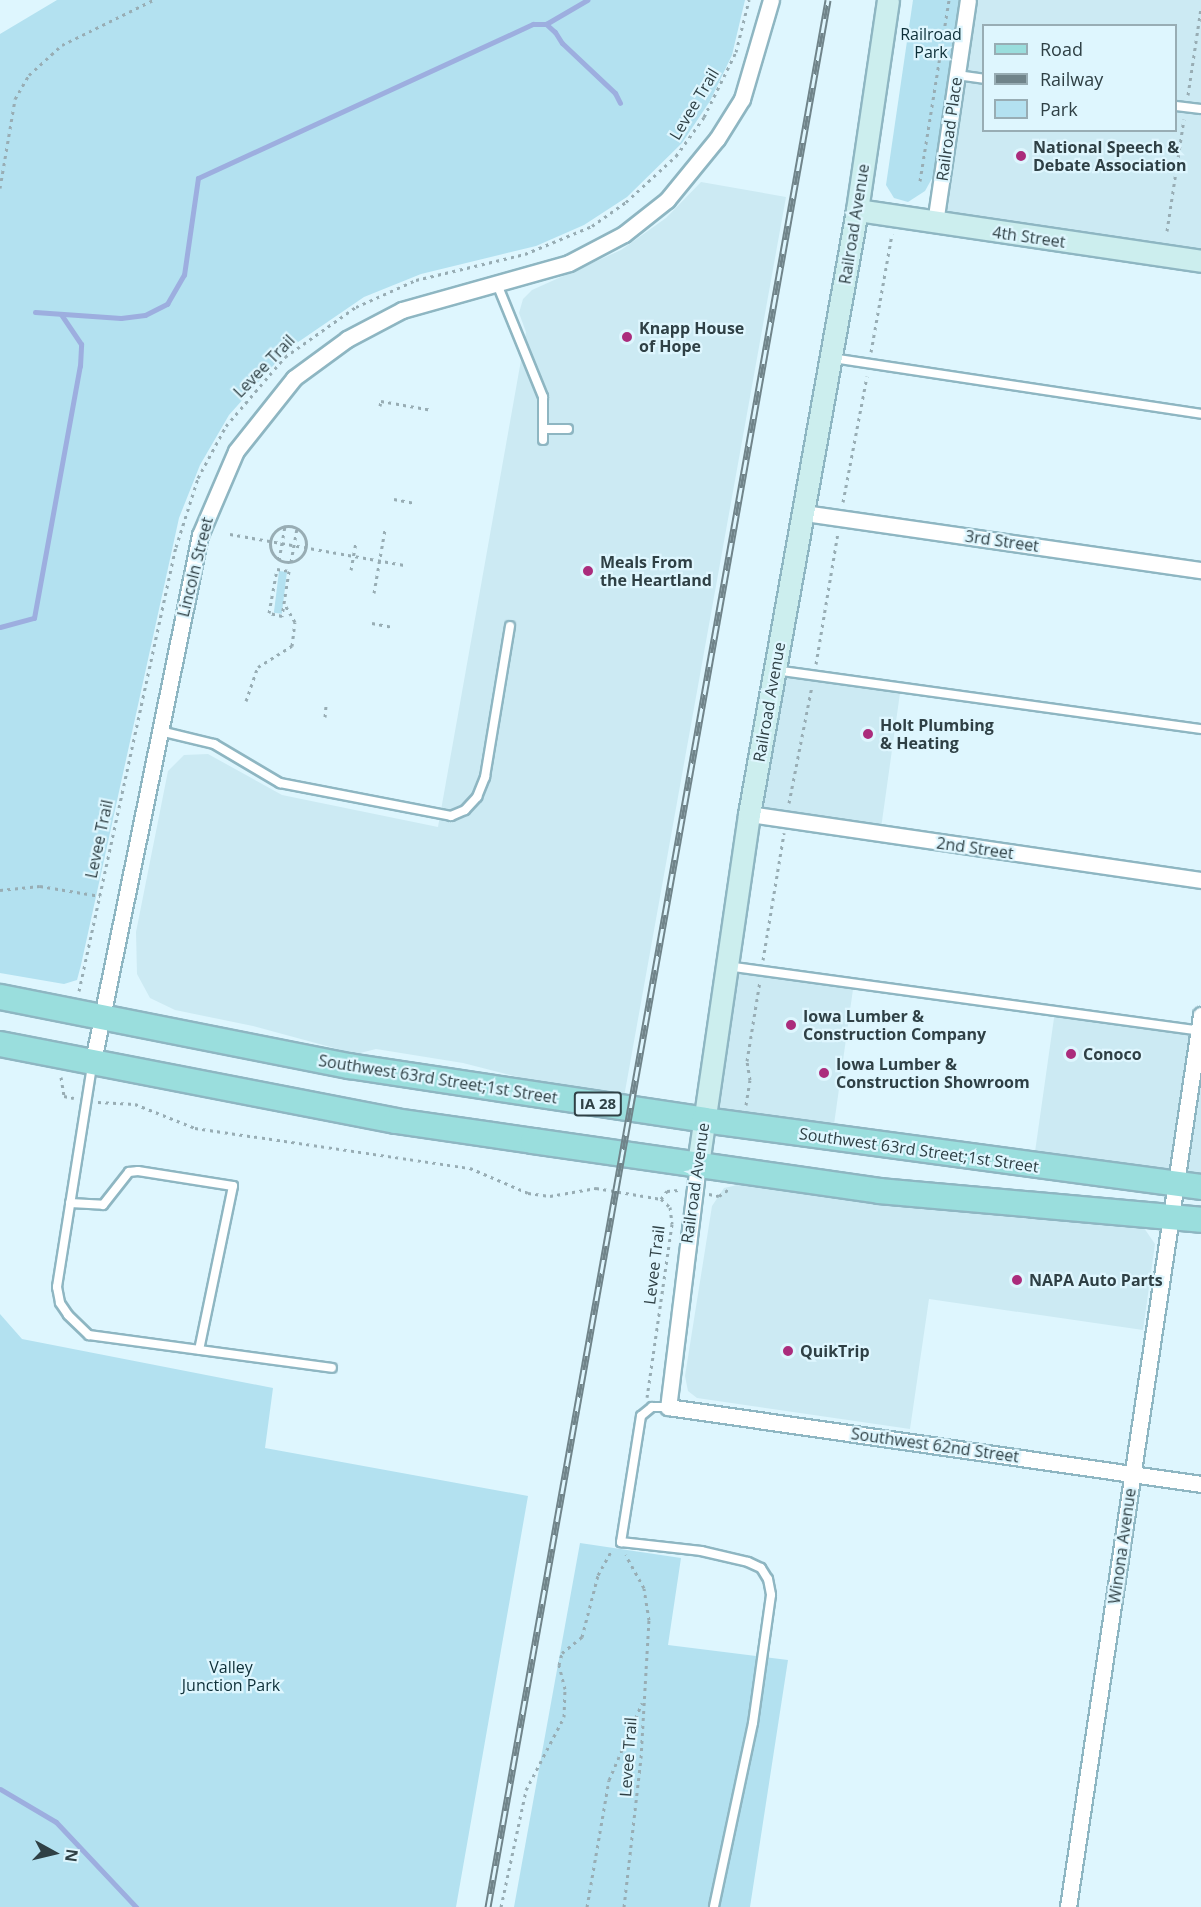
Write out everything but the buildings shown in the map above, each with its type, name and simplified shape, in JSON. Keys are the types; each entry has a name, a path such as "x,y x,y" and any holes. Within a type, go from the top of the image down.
{"main road":[{"name":"Railroad Avenue","path":"698,1164 749,814 857,210 888,0"},
{"name":"4th Street","path":"857,210 1201,261"},
{"name":"Southwest 63rd Street;1st Street","path":"0,997 349,1066 704,1120 1201,1187"},
{"path":"0,1044 396,1121 879,1191 1201,1220"}],"street":[{"name":"Lincoln Street","path":"93,1061 200,536 236,451 294,378 374,323 438,298 536,274 608,244 667,200 688,179 742,99 771,0"},
{"name":"Railroad Place","path":"935,223 968,0"},
{"name":"3rd Street","path":"804,513 1201,570"},
{"name":"2nd Street","path":"749,814 1201,880"},
{"name":"Winona Avenue","path":"1068,1907 1201,1015"},
{"name":"Railroad Avenue","path":"668,1407 698,1164"},
{"name":"Southwest 62nd Street","path":"668,1407 1201,1484"}],"lane":[{"path":"957,75 982,79"},
{"path":"1177,106 1201,109"},
{"path":"497,284 509,320 537,379 545,429 543,441"},
{"path":"831,358 1201,414"},
{"path":"545,429 568,429"},
{"path":"159,731 214,744 280,783 451,816 465,810 477,797 484,777 510,626"},
{"path":"775,670 1201,729"},
{"path":"726,966 1200,1031"},
{"path":"93,1061 57,1287 60,1303 68,1315 89,1335 332,1368"},
{"path":"70,1203 103,1205 129,1173 138,1171 233,1186 199,1350"},
{"path":"668,1407 645,1410 638,1423 621,1529 621,1542 701,1551 748,1562 761,1568 768,1579 770,1611 753,1724 714,1907"}],"path":[{"path":"0,188 15,99 30,75 62,45 153,0"},
{"name":"Levee Trail","path":"82,977 176,547 198,478 226,426 285,357 346,313 416,280 534,251 571,237 620,207 676,156 704,117 736,52 749,0"},
{"path":"920,181 949,0"},
{"path":"380,406 381,401 432,410"},
{"path":"394,499 415,503"},
{"path":"279,560 285,526"},
{"path":"285,526 297,529 304,535 306,548 300,558 291,562 279,560 273,555 270,541 275,531 285,526"},
{"path":"291,562 297,529"},
{"path":"374,593 385,529"},
{"path":"230,534 404,565"},
{"path":"351,570 356,542"},
{"path":"284,570 285,562"},
{"path":"277,569 284,570 289,571 282,616 269,613 277,569"},
{"path":"246,701 258,667 292,646 295,622 284,603"},
{"path":"372,623 393,627"},
{"path":"325,717 326,706"},
{"path":"0,890 40,886 100,896"},
{"path":"61,1075 61,1089 70,1098"},
{"path":"100,1102 135,1104 195,1128 471,1168 528,1193 550,1196 596,1188 661,1199 667,1191 679,1190"},
{"name":"Levee Trail","path":"645,1410 672,1224 670,1207 661,1199"},
{"path":"501,1907 526,1790 564,1717 566,1702 559,1665 562,1653 582,1637 598,1575 621,1529"},
{"name":"Levee Trail","path":"621,1542 647,1600 644,1699 624,1907"},
{"path":"587,1907 609,1780 644,1699"}],"shaded area":[{"path":"968,0 1201,0 1201,261 935,223"},
{"path":"701,182 786,197 624,1097 557,1087 463,1063 376,1049 356,1054 253,1026 175,1010 150,998 137,974 136,932 168,771 184,755 208,754 282,795 438,827 526,332 519,313 523,299 532,290 621,250 666,218"},
{"path":"775,670 901,688 880,832 755,815"},
{"path":"726,966 854,984 832,1138 704,1120"},
{"path":"1055,1011 1201,1031 1201,1187 1033,1166"},
{"path":"742,1184 921,1207 1144,1228 1155,1244 1143,1330 929,1299 910,1429 697,1398 688,1391 685,1376 712,1206 724,1188"}],"green space":[{"path":"57,0 745,0 732,55 710,101 682,143 627,197 584,225 536,246 421,274 364,297 288,349 229,415 200,465 179,518 81,965 77,980 64,984 0,973 0,34"},
{"name":"Railroad Park","path":"913,0 961,0 935,173 925,191 908,202 894,198 886,185"},
{"path":"279,571 287,572 282,614 274,613"},
{"name":"Valley Junction Park","path":"0,1314 22,1339 273,1388 265,1448 528,1496 456,1907 0,1907"},
{"path":"580,1543 681,1558 668,1645 788,1660 750,1907 514,1907"}],"waterway":[{"path":"546,24 587,0"},
{"path":"35,312 121,318 145,315 167,304 184,275 198,178 533,24 546,24 555,32 562,43 615,93 620,103"},
{"path":"0,627 34,618 80,366 81,344 61,314"},
{"path":"0,1789 56,1822 136,1907"}],"railway":[{"path":"488,1907 828,0"}],"place":[{"name":"National Speech & Debate Association","path":"1021,156"},
{"name":"Knapp House of Hope","path":"627,337"},
{"name":"Meals From the Heartland","path":"588,571"},
{"name":"Holt Plumbing & Heating","path":"868,734"},
{"name":"Iowa Lumber & Construction Company","path":"791,1025"},
{"name":"Conoco","path":"1071,1054"},
{"name":"Iowa Lumber & Construction Showroom","path":"824,1073"},
{"name":"NAPA Auto Parts","path":"1017,1280"},
{"name":"QuikTrip","path":"788,1351"}]}
